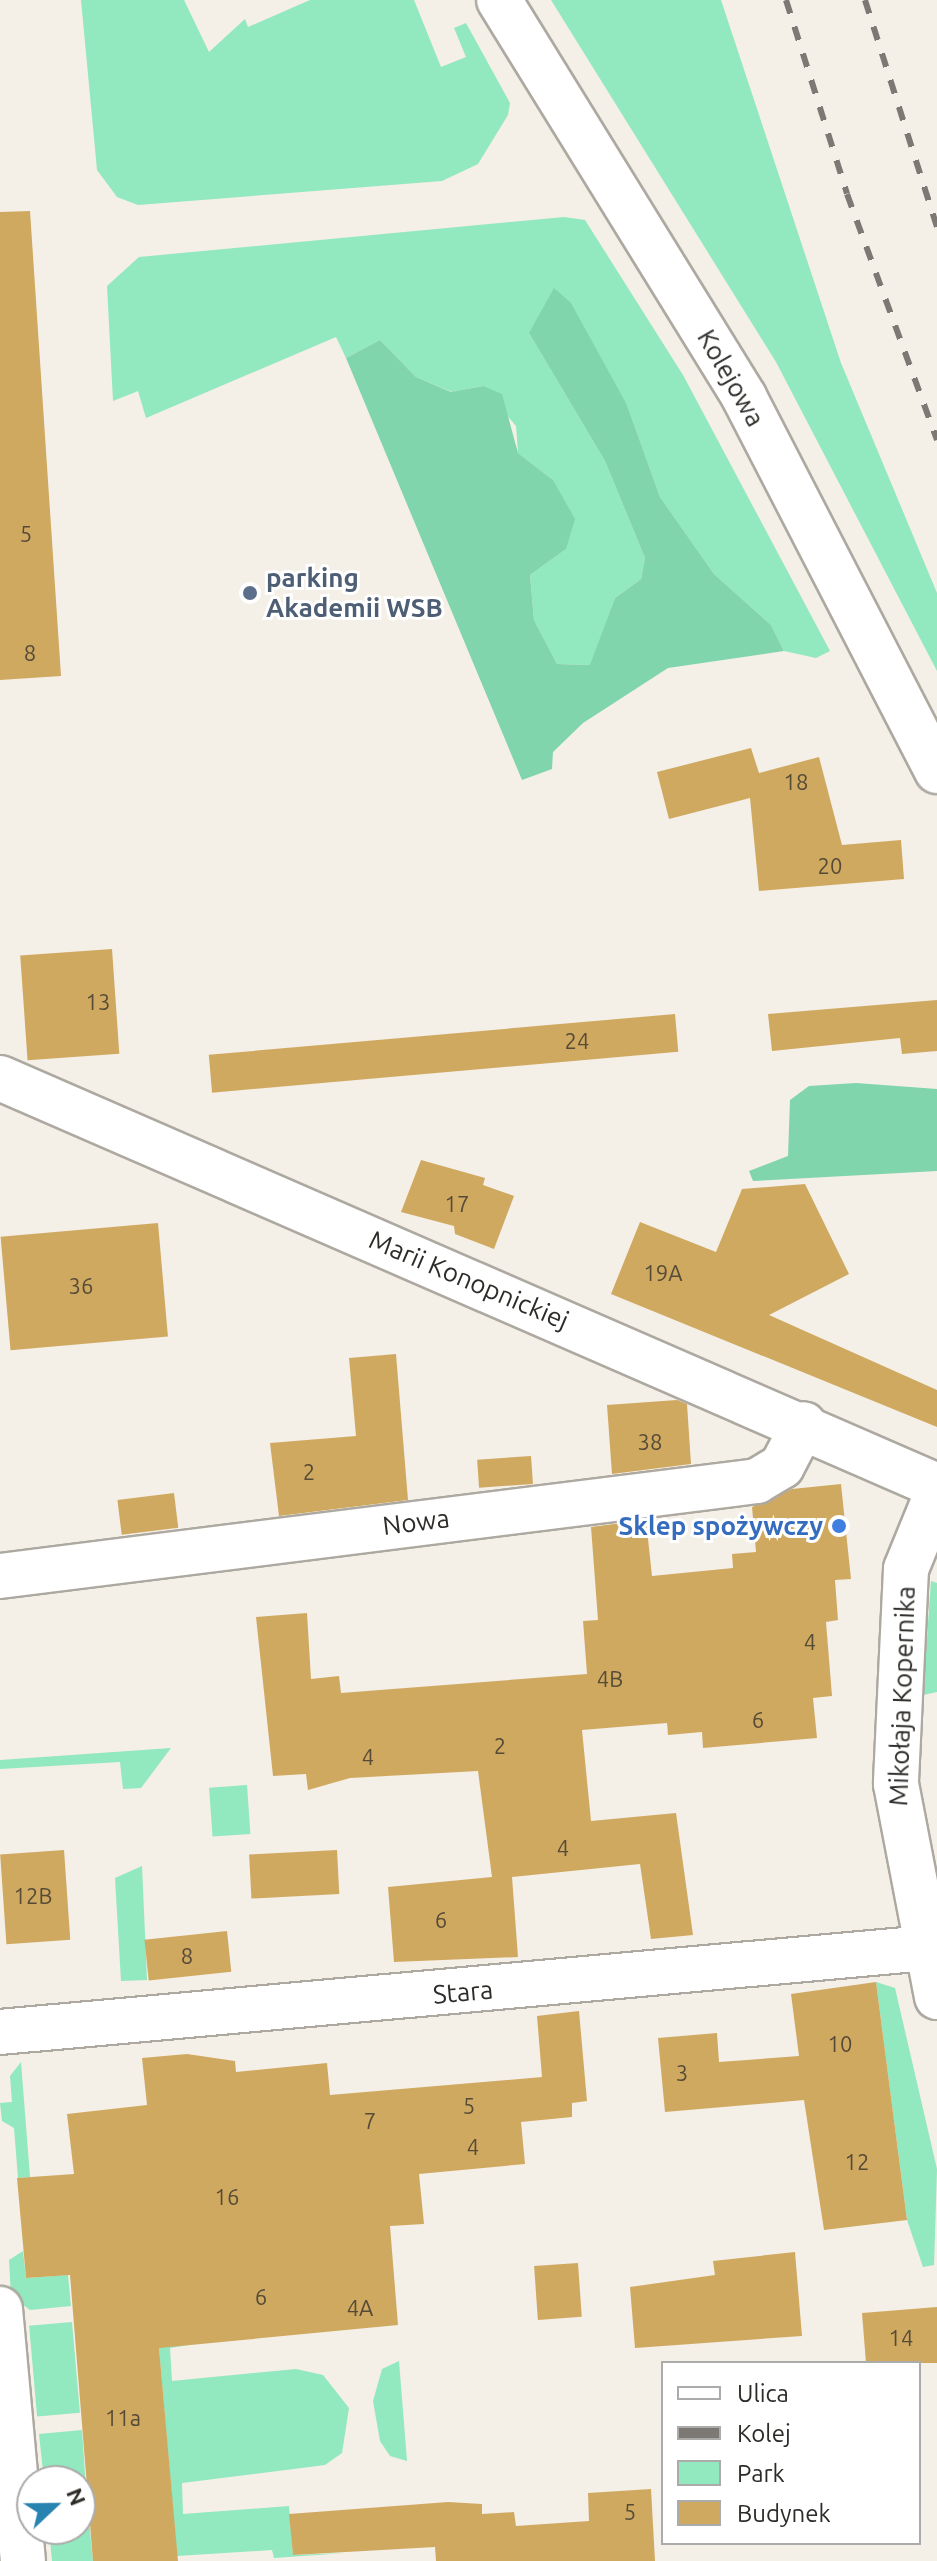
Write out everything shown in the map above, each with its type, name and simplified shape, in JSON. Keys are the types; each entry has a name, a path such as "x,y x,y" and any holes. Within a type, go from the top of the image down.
{"street":[{"name":"Kolejowa","path":"499,0 744,397 937,771"},
{"name":"Marii Konopnickiej","path":"0,1078 804,1424 937,1486"},
{"name":"Nowa","path":"0,1576 757,1481 782,1466 804,1424"},
{"name":"Mikołaja Kopernika","path":"937,1493 906,1569 896,1784 937,1997"},
{"name":"Stara","path":"0,2032 926,1948"},
{"path":"0,2309 23,2561"}],"green space":[{"path":"81,0 184,0 209,52 245,19 248,27 310,0 414,0 441,67 466,57 454,28 466,23 510,103 508,115 478,164 442,181 138,205 117,197 97,170"},
{"path":"551,0 721,0 841,363 937,593 937,671 776,362"},
{"path":"564,217 585,220 683,375 830,651 816,658 784,651 771,625 714,574 660,497 627,405 529,333 605,461 645,558 641,579 615,598 591,665 557,664 534,620 530,575 566,549 553,480 518,453 516,426 482,386 452,392 416,377 380,340 346,358 336,337 146,418 138,391 113,401 107,286 139,257"},
{"path":"554,288 571,303 627,405 660,497 714,574 771,625 784,651 668,668 583,723 553,752 552,769 522,780 346,358 380,340 416,377 451,392 483,386 502,394 518,453 553,480 575,519 566,549 530,575 534,620 557,664 590,665 615,598 641,579 645,558 605,461 529,333"},
{"path":"856,1083 937,1089 937,1171 753,1181 749,1171 788,1156 790,1100 809,1086"},
{"path":"931,1581 937,1583 937,1692 923,1695"},
{"path":"171,1748 141,1788 123,1789 120,1762 0,1769 0,1760"},
{"path":"247,1785 250,1834 213,1837 209,1788"},
{"path":"142,1866 147,1980 121,1981 115,1878"},
{"path":"876,1982 895,1988 937,2169 934,2265 923,2267 907,2220"},
{"path":"21,2062 30,2177 18,2178 14,2128 2,2121 0,2103 12,2102 10,2076"},
{"path":"23,2251 26,2278 68,2275 71,2306 30,2310 11,2296 9,2260"},
{"path":"152,2268 188,2345 170,2348 172,2381 296,2369 323,2375 349,2408 342,2453 325,2465 182,2483 183,2514 289,2506 293,2555 345,2553 274,2558 272,2550 177,2556"},
{"path":"72,2322 80,2413 37,2416 29,2326"},
{"path":"399,2361 407,2461 390,2456 380,2441 373,2401 382,2369"},
{"path":"82,2430 84,2465 42,2465 39,2434"},
{"path":"50,2545 91,2545 93,2561 52,2561"}],"building":[{"path":"30,211 61,676 0,680 0,212"},
{"path":"751,748 759,773 819,757 842,845 901,840 904,879 759,891 750,798 669,819 657,772"},
{"path":"112,949 119,1054 28,1060 20,955"},
{"path":"937,1000 937,1051 902,1054 900,1038 772,1051 768,1014"},
{"path":"675,1014 678,1052 212,1093 209,1055"},
{"path":"421,1160 485,1178 483,1185 514,1196 494,1249 455,1234 454,1226 401,1212"},
{"path":"805,1184 849,1274 769,1315 937,1390 937,1427 611,1294 640,1222 716,1252 742,1189"},
{"path":"158,1223 168,1337 11,1350 1,1237"},
{"path":"396,1354 408,1500 279,1516 270,1443 356,1436 349,1358"},
{"path":"677,1400 687,1404 691,1464 612,1474 607,1405"},
{"path":"531,1456 533,1484 479,1488 477,1460"},
{"path":"841,1484 851,1579 835,1580 838,1620 826,1622 832,1696 813,1698 817,1738 703,1748 702,1732 668,1735 667,1723 582,1730 591,1821 676,1813 693,1935 651,1939 640,1864 512,1877 518,1957 394,1962 388,1887 492,1877 478,1771 350,1778 308,1790 306,1774 273,1776 256,1617 307,1613 311,1679 339,1676 341,1693 587,1674 583,1621 598,1620 591,1527 646,1520 652,1576 733,1568 732,1554 756,1552 752,1507 792,1489"},
{"path":"174,1493 178,1528 122,1535 117,1500"},
{"path":"64,1850 70,1940 6,1944 0,1854"},
{"path":"337,1850 339,1894 251,1899 249,1855"},
{"path":"227,1931 231,1972 149,1980 144,1940"},
{"path":"876,1982 907,2220 824,2230 804,2100 665,2112 658,2038 717,2033 719,2062 799,2056 791,1994"},
{"path":"579,2011 587,2101 572,2103 572,2117 521,2122 525,2164 419,2174 424,2224 390,2226 398,2325 159,2348 178,2561 93,2561 92,2545 96,2545 96,2465 85,2465 70,2275 26,2278 17,2178 74,2174 67,2114 147,2105 142,2058 187,2054 235,2061 236,2072 327,2063 330,2095 542,2077 537,2016"},
{"path":"795,2252 802,2336 635,2348 630,2287 715,2275 713,2261"},
{"path":"578,2263 582,2317 538,2320 534,2266"},
{"path":"937,2307 937,2363 866,2361 862,2313"},
{"path":"651,2489 655,2561 436,2561 435,2547 293,2555 289,2514 448,2502 482,2504 482,2514 514,2512 516,2526 589,2521 588,2493"}],"railway":[{"path":"786,0 847,194 937,440"},
{"path":"865,0 937,227"}],"place":[{"name":"parking Akademii WSB","path":"250,593"},
{"name":"Sklep spożywczy","path":"839,1526"}]}
